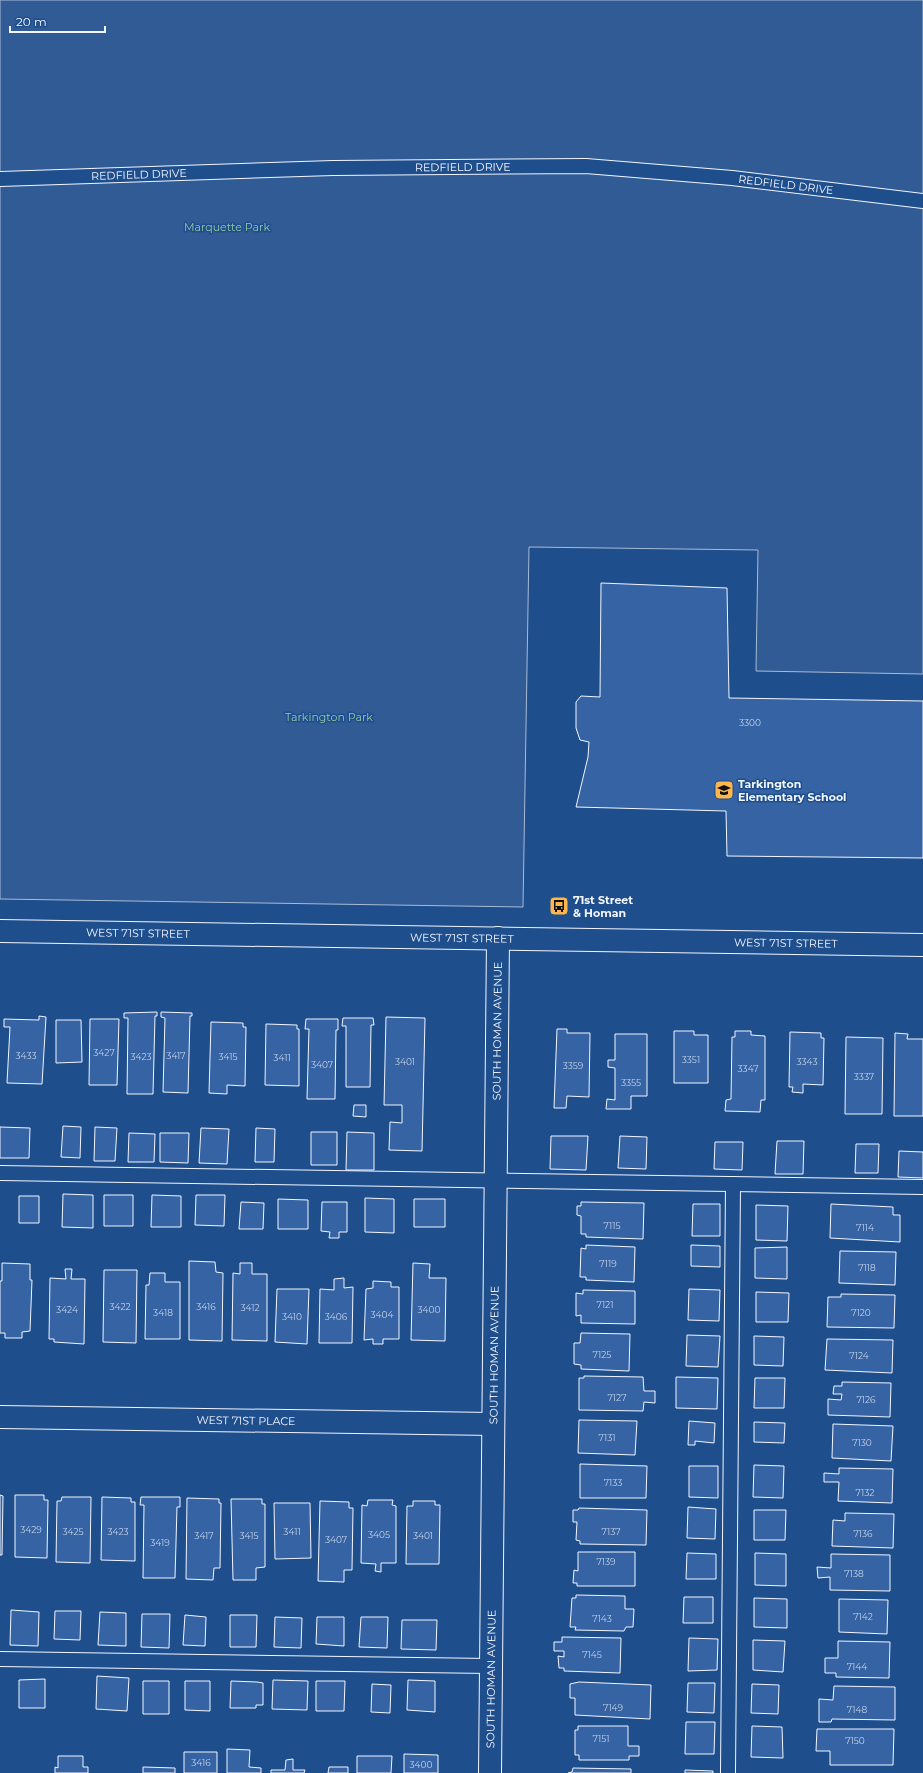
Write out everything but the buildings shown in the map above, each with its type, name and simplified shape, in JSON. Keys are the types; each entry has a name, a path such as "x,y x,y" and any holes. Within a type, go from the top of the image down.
{"street":[{"name":"WEST 71ST STREET","path":"0,931 923,945"},
{"name":"SOUTH HOMAN AVENUE","path":"490,1773 498,938"},
{"name":"WEST 71ST PLACE","path":"0,1416 493,1424"}],"lane":[{"name":"REDFIELD DRIVE","path":"0,180 334,168 586,166 732,178 923,201"},
{"path":"0,1174 923,1188"},
{"path":"728,1773 733,1184"},
{"path":"0,1659 490,1666"}],"shaded area":[{"path":"0,0 923,0 923,674 756,671 758,550 529,547 523,907 0,899"}],"place":[{"name":"Tarkington Elementary School","path":"724,790"},
{"name":"71st Street & Homan","path":"559,906"}],"park label":[{"name":"Marquette Park","path":"227,227"},
{"name":"Tarkington Park","path":"329,717"}]}
